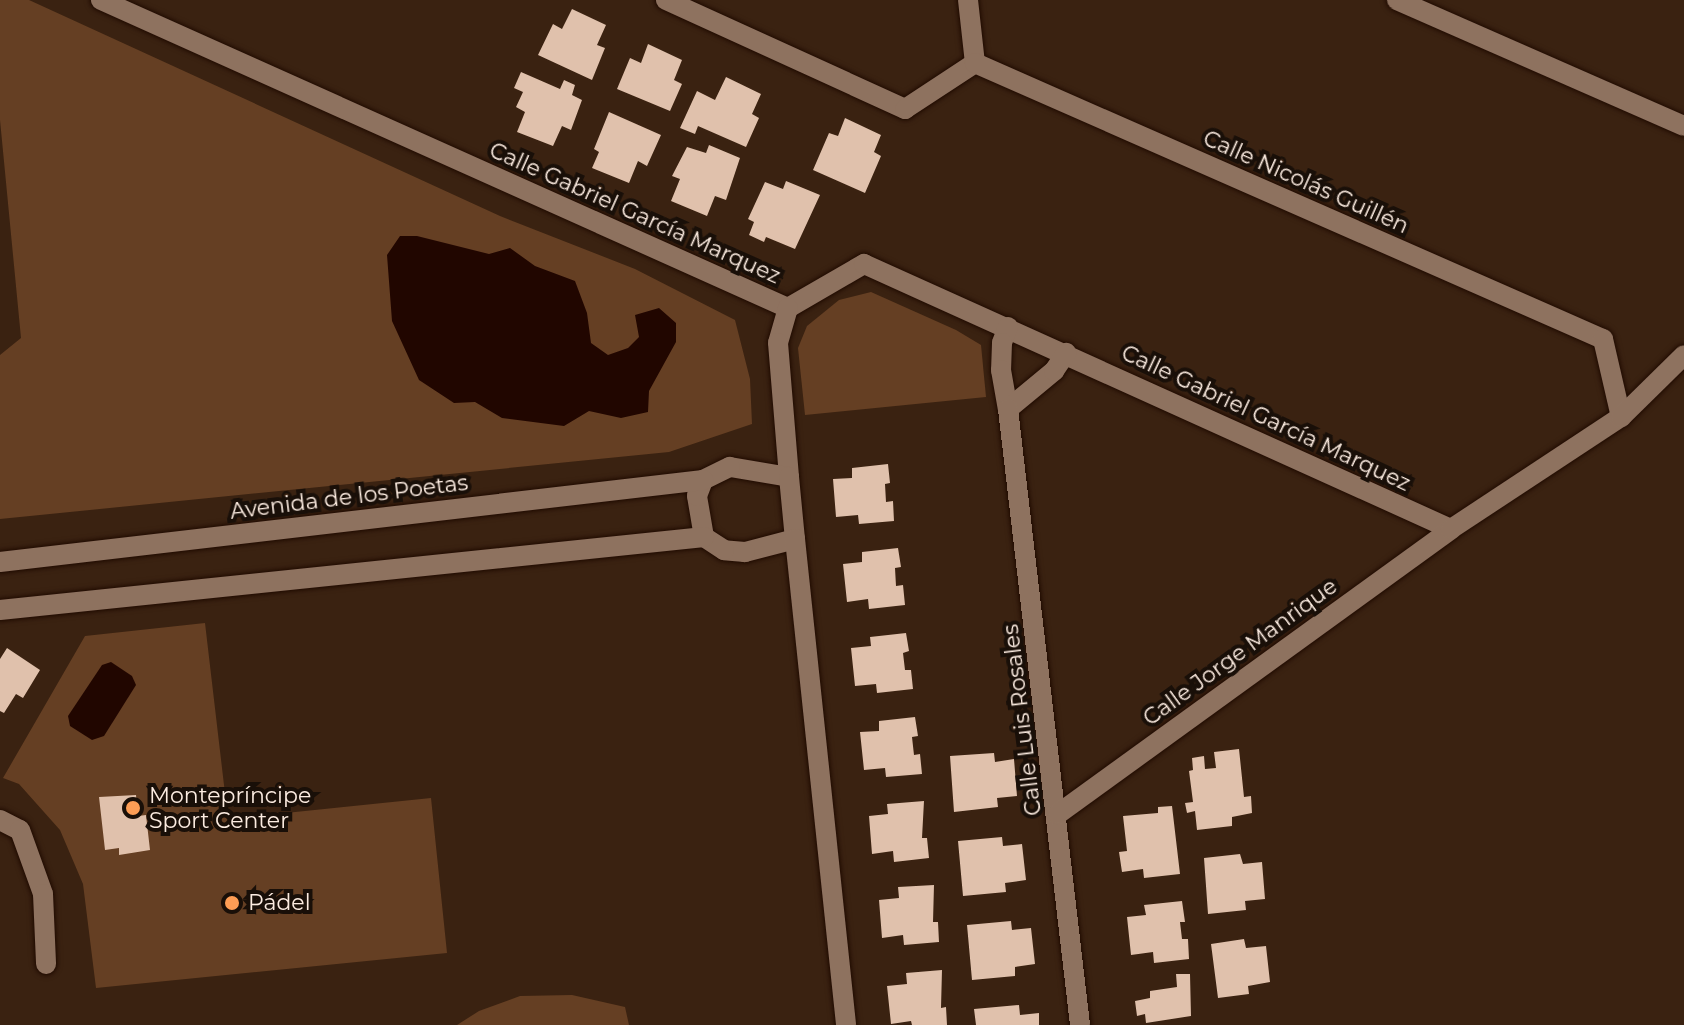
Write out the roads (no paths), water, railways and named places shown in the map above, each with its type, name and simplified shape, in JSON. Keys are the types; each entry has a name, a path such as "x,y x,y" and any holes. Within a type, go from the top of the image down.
{"street":[{"name":"Calle Gabriel García Marquez","path":"101,0 788,308 864,264 1451,529"},
{"path":"666,0 905,109 975,63 968,0"},
{"path":"1397,0 1684,126"},
{"name":"Calle Nicolás Guillén","path":"975,63 1603,339 1621,417"},
{"path":"788,308 778,343 795,539 846,1025"},
{"name":"Calle Luis Rosales","path":"1008,327 1002,343 1001,370 1058,814 1080,1025"},
{"path":"1008,409 1054,371 1066,353"},
{"name":"Calle Jorge Manrique","path":"1058,814 1451,529 1621,417 1684,355"},
{"path":"704,537 697,496 703,480 730,467 789,477"},
{"name":"Avenida de los Poetas","path":"0,562 703,480"},
{"path":"0,610 704,537 724,550 745,552 795,539"},
{"path":"0,820 20,830 43,894 46,964"}],"place":[{"name":"Montepríncipe Sport Center","path":"133,808"},
{"name":"Pádel","path":"232,903"}]}
